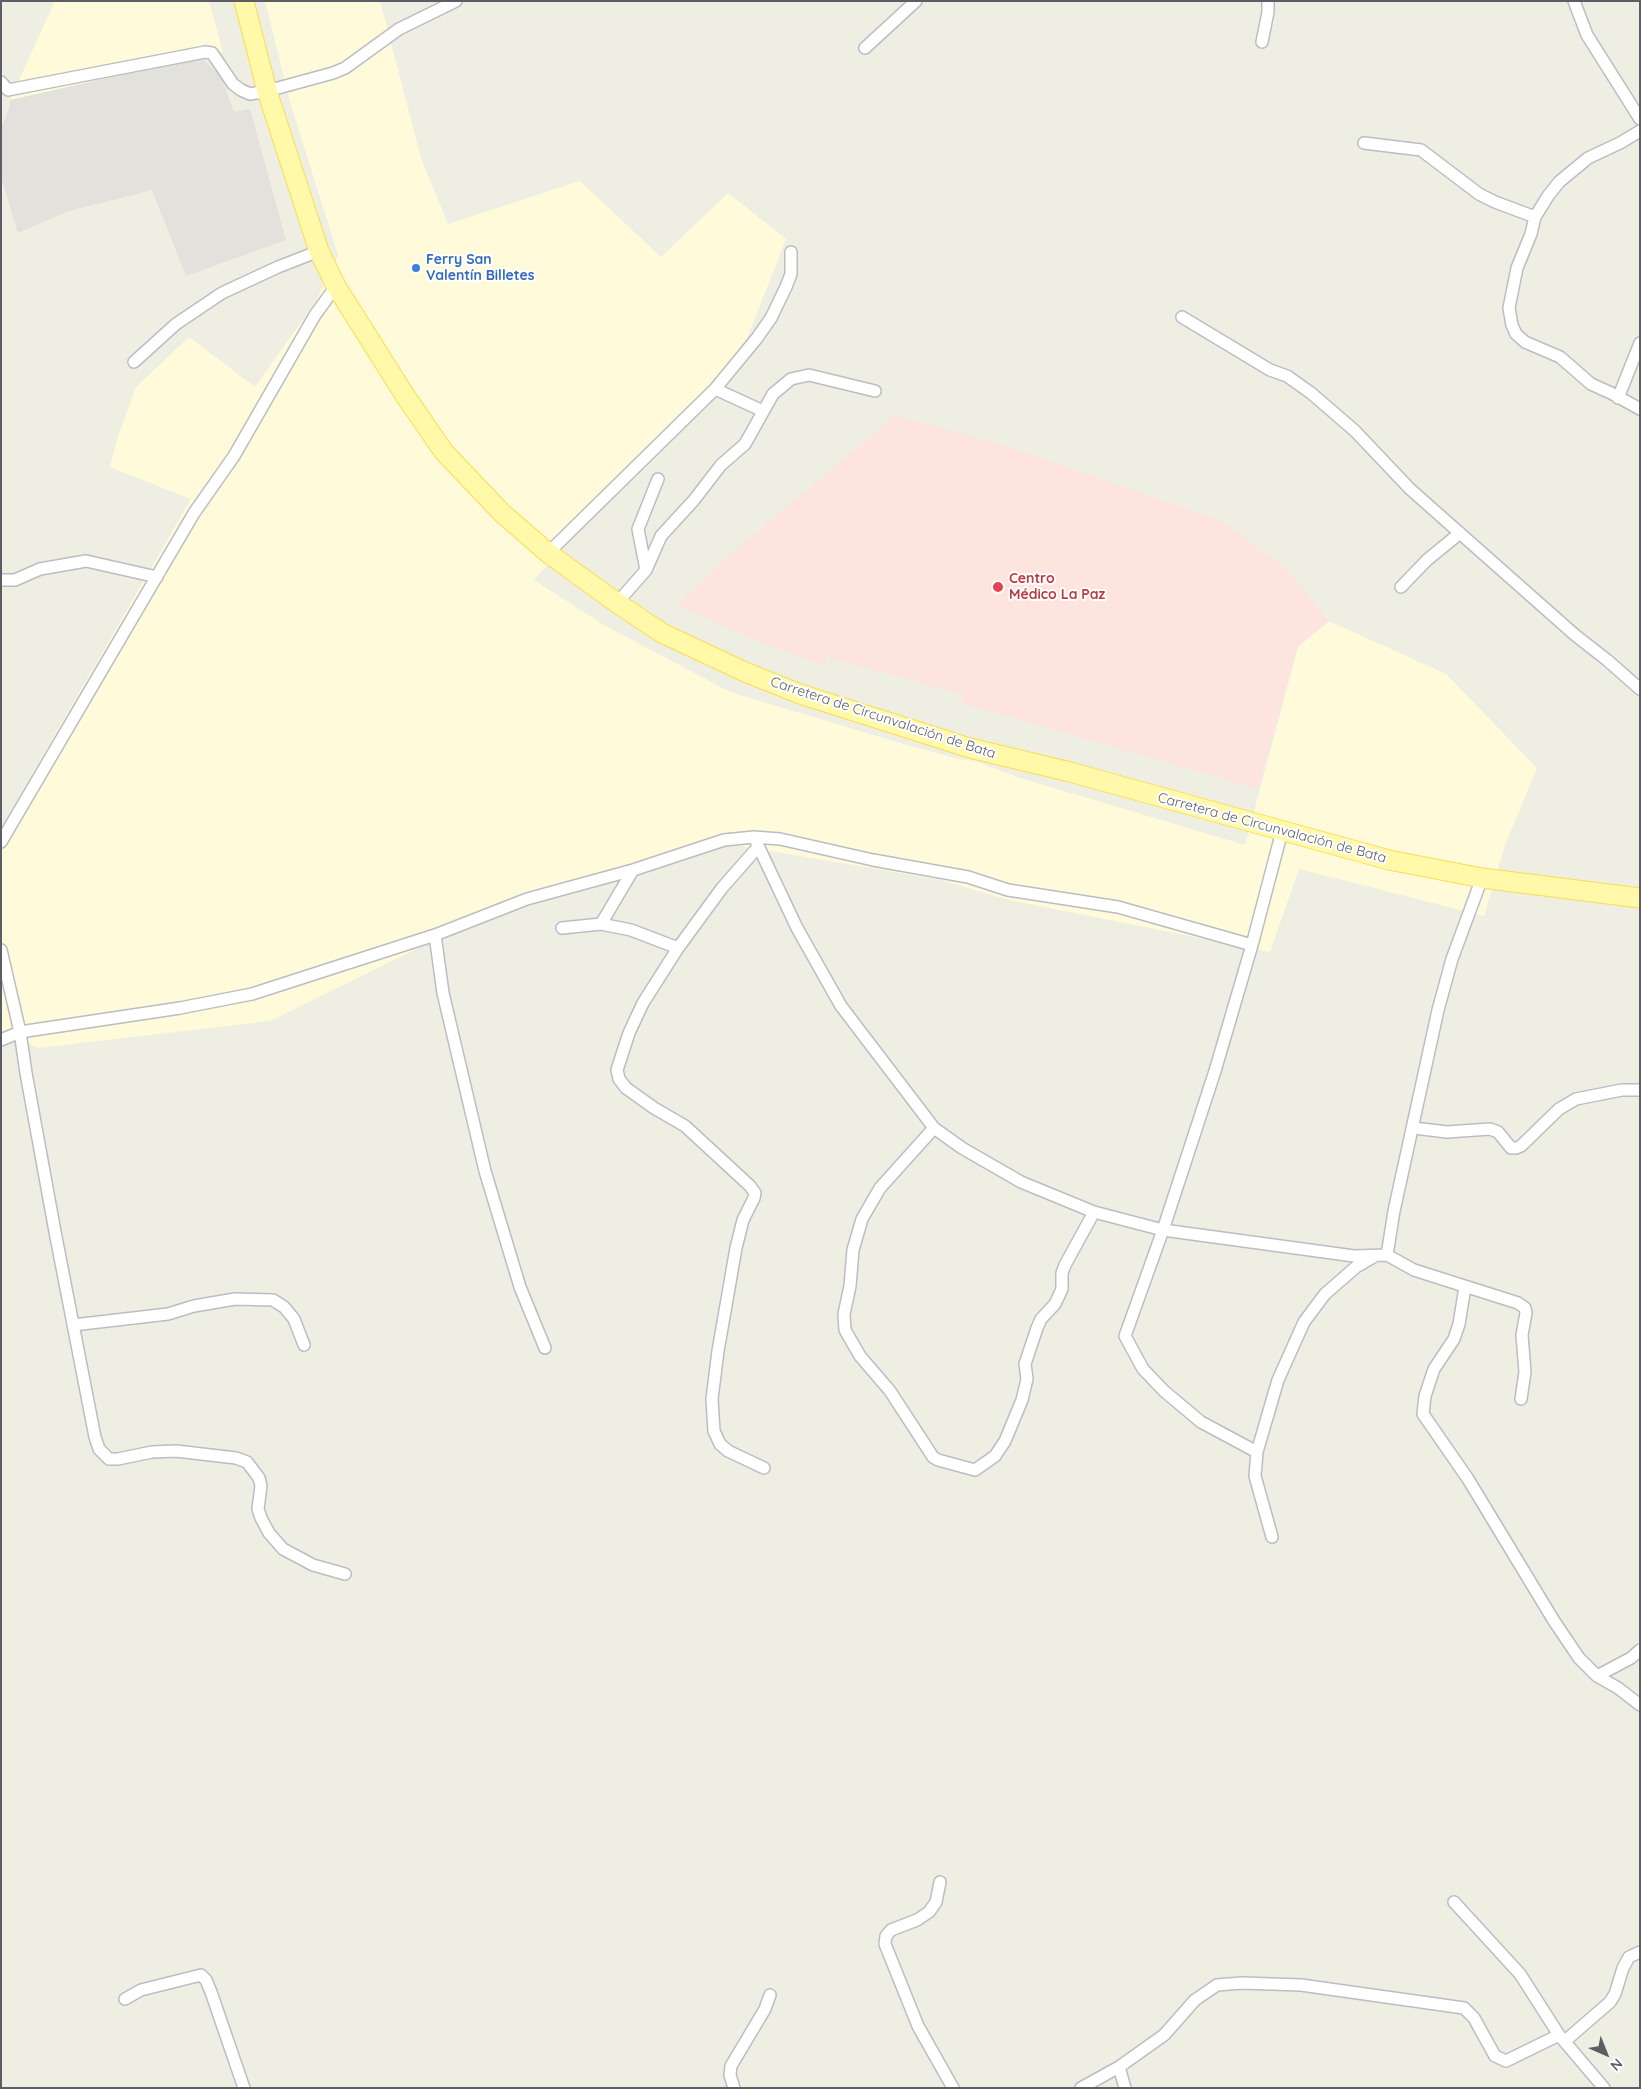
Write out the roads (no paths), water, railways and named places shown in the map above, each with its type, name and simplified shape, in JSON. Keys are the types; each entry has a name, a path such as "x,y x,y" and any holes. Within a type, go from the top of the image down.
{"main road":[{"name":"Carretera de Circunvalación de Bata","path":"244,1 267,91 319,251 336,286 404,394 444,452 502,513 548,553 662,633 745,672 800,694 970,748 1070,772 1389,860 1482,878 1640,898"}],"street":[{"path":"4,89 205,52 212,54 233,84 241,90 250,94 267,91 345,68 398,29 456,1"},
{"path":"865,48 916,1"},
{"path":"1262,42 1268,12 1268,1"},
{"path":"1574,1 1587,34 1640,119"},
{"path":"1640,131 1588,158 1574,169 1548,196 1535,217 1531,234 1516,268 1509,308 1512,325 1516,334 1525,342 1560,357 1573,366 1584,380 1640,409"},
{"path":"1364,143 1421,150 1479,194 1535,217"},
{"path":"134,362 176,324 222,293 278,267 319,251"},
{"path":"548,553 666,435 715,389 757,338 780,303 791,274 790,252"},
{"path":"1,842 194,513 234,456 315,315 336,286"},
{"path":"1182,317 1270,370 1287,376 1311,393 1355,431 1410,489 1575,635 1640,689"},
{"path":"1618,398 1640,343"},
{"path":"617,603 646,570 661,536 694,500 721,464 745,444 772,394 791,379 810,375 875,391"},
{"path":"715,389 763,411"},
{"path":"646,570 638,529 658,479"},
{"path":"1401,587 1426,560 1460,533"},
{"path":"1,580 15,580 40,569 68,562 86,561 157,577"},
{"path":"1256,1452 1202,1422 1164,1391 1142,1369 1125,1336 1163,1230 1215,1071 1252,945 1282,831"},
{"path":"1,1040 20,1032 232,999 266,990 435,935 527,899 633,870 724,840 756,842 780,839 872,860 968,877 1008,890 1118,907 1252,945"},
{"path":"756,842 678,948 642,1003 629,1033 617,1070 619,1079 626,1088 654,1108 685,1126 750,1186 755,1193 743,1220 736,1248 718,1351 712,1399 714,1432 720,1444 728,1452 764,1468"},
{"path":"756,842 797,928 841,1006 934,1128 962,1148 1021,1182 1094,1212 1163,1230 1334,1254 1382,1255 1414,1270 1518,1303 1525,1308 1526,1313 1522,1336 1525,1372 1521,1399"},
{"path":"601,924 633,870"},
{"path":"1272,1537 1254,1476 1256,1452 1278,1380 1304,1322 1325,1294 1341,1278 1356,1267 1382,1255 1414,1128 1438,1010 1452,959 1482,878"},
{"path":"562,928 601,924 631,930 678,948"},
{"path":"435,935 443,993 485,1171 520,1287 545,1348"},
{"path":"1,950 20,1032 29,1090 94,1436 99,1449 109,1459 152,1452 176,1451 236,1458 246,1462 259,1478 261,1486 258,1508 261,1518 269,1533 283,1549 313,1565 345,1574"},
{"path":"1414,1128 1447,1132 1490,1130 1498,1132 1511,1148 1516,1148 1521,1146 1559,1110 1576,1099 1622,1090 1640,1090"},
{"path":"934,1128 880,1188 862,1219 853,1250 850,1286 844,1314 845,1330 860,1356 890,1391 933,1456 938,1460 975,1470 995,1456 1005,1441 1022,1400 1027,1379 1025,1364 1037,1328 1055,1304 1062,1289 1062,1274 1065,1265 1094,1212"},
{"path":"1465,1287 1459,1324 1454,1339 1434,1369 1425,1396 1423,1414 1468,1479 1554,1621 1579,1658 1596,1676 1618,1688 1640,1705"},
{"path":"73,1325 168,1314 194,1306 235,1299 273,1300 284,1307 294,1319 304,1345"},
{"path":"1596,1676 1631,1658 1640,1650"},
{"path":"940,1882 936,1902 929,1912 917,1920 891,1930 886,1936 885,1944 918,2026 953,2088"},
{"path":"1454,1902 1520,1974 1562,2038 1604,2088"},
{"path":"1080,2088 1120,2067 1164,2035 1196,2000 1207,1991 1217,1985 1242,1983 1301,1985 1464,2008 1474,2018 1495,2056 1506,2061 1562,2038 1610,2002 1615,1994 1623,1968 1630,1957 1637,1951 1640,1952"},
{"path":"125,1999 140,1990 201,1975 206,1980 211,1992 244,2088"},
{"path":"734,2088 730,2075 731,2066 765,2009 770,1995"},
{"path":"1120,2067 1125,2088"}],"place":[{"name":"Ferry San Valentín Billetes","path":"416,268"},
{"name":"Centro Médico La Paz","path":"998,587"}]}
